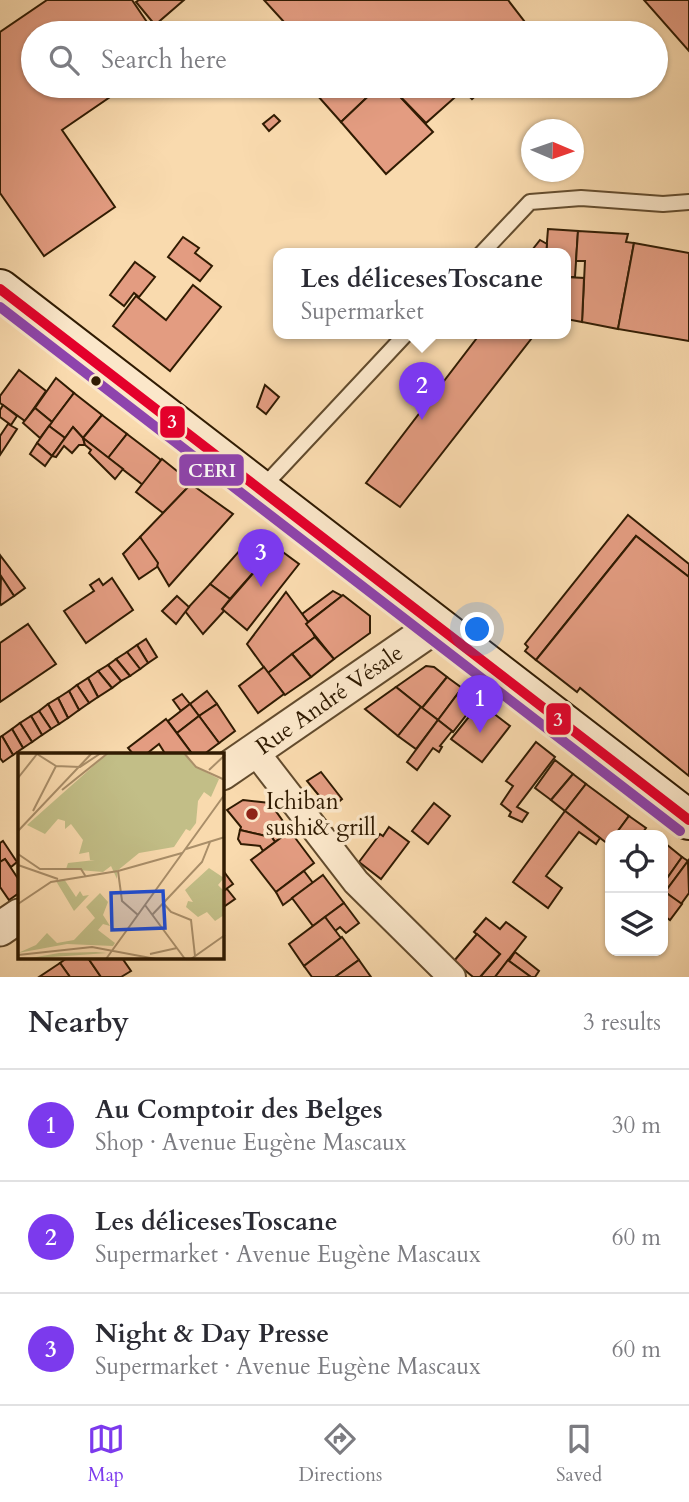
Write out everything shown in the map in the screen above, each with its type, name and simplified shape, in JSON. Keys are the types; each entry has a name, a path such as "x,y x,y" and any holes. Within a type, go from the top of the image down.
{"main road":[{"path":"0,289 689,820"}],"street":[{"name":"Rue André Vésale","path":"224,772 437,625"},
{"path":"254,750 356,882 452,977"},
{"path":"0,929 18,917"}],"lane":[{"path":"487,248 530,202 581,198 663,204 689,202"},
{"path":"261,490 401,339"}],"building":[{"path":"47,0 132,0 146,21 21,21 21,98 109,98 62,130 115,207 44,256 0,193 0,32"},
{"path":"184,0 160,21 152,21 136,2"},
{"path":"264,0 508,0 524,21 283,21"},
{"path":"644,0 689,0 689,51 668,27 668,21 663,21"},
{"path":"320,98 366,98 341,122"},
{"path":"366,98 401,98 433,132 386,174 341,122"},
{"path":"402,98 454,98 426,123"},
{"path":"274,115 280,121 269,131 263,124"},
{"path":"548,229 578,231 575,277 571,277 571,248 546,248"},
{"path":"578,231 628,234 626,242 634,243 618,329 582,322 585,261 576,261"},
{"path":"183,237 199,248 195,253 212,266 200,281 168,257"},
{"path":"540,240 547,244 547,248 534,248"},
{"path":"634,243 689,253 689,341 618,329"},
{"path":"135,262 155,277 139,297 134,293 124,306 110,295"},
{"path":"571,277 584,278 582,322 571,320"},
{"path":"193,285 221,307 170,371 113,326 136,296 166,320"},
{"path":"476,339 531,339 400,507 366,483"},
{"path":"19,370 46,391 25,421 0,403 0,396"},
{"path":"56,378 74,393 52,422 35,408"},
{"path":"265,385 279,397 266,414 257,407"},
{"path":"74,393 102,415 83,438 73,427 65,438 49,426"},
{"path":"3,405 17,416 11,425 0,417"},
{"path":"35,408 52,422 40,438 23,423"},
{"path":"102,415 127,434 108,458 83,438"},
{"path":"8,424 17,429 0,455 0,436"},
{"path":"49,426 65,438 52,456 37,443"},
{"path":"73,427 83,438 85,445 79,445 72,453 64,446 56,457 52,456"},
{"path":"127,434 161,460 143,485 108,458"},
{"path":"83,438 123,469 115,479 89,453 91,450 85,445"},
{"path":"37,443 52,456 45,466 30,454"},
{"path":"162,459 192,483 163,513 136,492"},
{"path":"191,484 233,514 169,586 140,537"},
{"path":"628,515 689,564 689,577 636,536 536,660 525,651 528,647 525,644"},
{"path":"256,532 276,547 230,599 210,584"},
{"path":"636,536 689,577 689,776 580,688 577,692 536,660"},
{"path":"140,537 158,563 157,567 139,579 123,554"},
{"path":"276,547 299,564 247,630 222,609"},
{"path":"0,555 25,588 14,596 0,576"},
{"path":"1,576 14,596 1,605 0,603"},
{"path":"112,578 133,610 86,643 64,611 94,591 90,585 99,579 103,585"},
{"path":"210,584 230,599 222,609 224,611 203,634 185,611"},
{"path":"333,591 342,596 308,622 302,614"},
{"path":"286,592 308,622 315,637 268,673 247,644"},
{"path":"343,595 370,616 370,633 334,659 306,624"},
{"path":"177,596 189,607 176,624 162,611"},
{"path":"28,624 56,664 0,702 0,643"},
{"path":"315,637 334,659 311,677 292,654"},
{"path":"146,639 157,657 148,663 137,645"},
{"path":"137,645 148,663 140,669 127,652"},
{"path":"127,652 140,669 130,676 116,659"},
{"path":"292,654 311,677 285,695 268,673"},
{"path":"116,659 130,676 121,681 108,665"},
{"path":"108,665 121,681 112,688 98,671"},
{"path":"426,666 434,667 447,677 422,708 396,687"},
{"path":"264,667 284,694 258,713 239,686"},
{"path":"98,671 112,688 98,697 88,678"},
{"path":"447,677 462,688 438,720 422,708"},
{"path":"88,678 98,697 89,703 77,685"},
{"path":"77,685 89,703 79,710 69,691"},
{"path":"396,687 421,707 398,736 365,709"},
{"path":"462,688 478,700 453,732 438,720"},
{"path":"69,691 79,710 68,718 58,698"},
{"path":"207,691 217,704 199,716 190,704"},
{"path":"182,694 190,704 181,711 173,700"},
{"path":"58,698 68,718 59,724 48,704"},
{"path":"480,703 510,726 482,762 451,739"},
{"path":"48,704 59,724 51,729 39,711"},
{"path":"190,704 199,716 177,733 168,721"},
{"path":"217,704 235,731 219,743 199,716"},
{"path":"421,707 438,720 416,749 398,736"},
{"path":"39,711 51,729 42,735 31,716"},
{"path":"31,716 42,735 32,742 20,723"},
{"path":"199,716 219,743 206,753 192,753 177,733"},
{"path":"166,719 192,753 165,753 159,744 148,753 132,753 128,748"},
{"path":"438,720 452,731 440,746 442,747 439,752 433,748 417,770 407,762"},
{"path":"20,723 32,742 23,748 12,729"},
{"path":"12,729 23,748 13,755 2,736"},
{"path":"2,736 13,755 3,762 0,758"},
{"path":"536,742 555,757 517,807 528,813 522,822 509,816 511,812 501,804 513,786 506,781"},
{"path":"555,760 573,774 551,800 535,788"},
{"path":"321,772 342,799 330,809 307,781"},
{"path":"573,774 586,784 565,811 551,800"},
{"path":"586,784 629,816 619,830 605,830 605,842 565,811"},
{"path":"243,800 270,803 290,831 275,842 267,830 266,836 240,830 241,827 227,810"},
{"path":"434,803 450,816 428,844 412,831"},
{"path":"565,811 600,838 596,844 579,832 546,876 562,888 548,908 513,882"},
{"path":"629,816 646,828 645,830 619,830"},
{"path":"389,827 409,842 381,879 359,862 380,834 383,836"},
{"path":"240,830 266,836 267,830 275,842 263,851 260,846 241,844 238,839"},
{"path":"290,831 314,863 276,892 251,860"},
{"path":"3,841 17,862 11,867 5,859 0,862 0,843"},
{"path":"668,846 682,857 668,877"},
{"path":"682,857 688,861 668,888 668,877"},
{"path":"5,859 18,878 18,894 9,900 0,887 0,862"},
{"path":"688,861 689,893 681,904 668,894 668,888"},
{"path":"304,871 313,883 283,905 276,892"},
{"path":"224,872 233,884 224,891"},
{"path":"323,875 344,903 313,926 292,898"},
{"path":"227,889 235,899 224,907 224,891"},
{"path":"668,894 682,904 670,920 668,919"},
{"path":"344,903 359,923 346,933 340,927 335,931 325,917"},
{"path":"325,917 341,938 304,966 289,944"},
{"path":"486,918 500,929 506,922 526,937 495,977 480,977 500,954 474,932"},
{"path":"477,934 500,954 480,977 473,977 454,961"},
{"path":"342,937 359,960 335,977 312,977 304,966"},
{"path":"515,952 539,971 535,977 509,961"},
{"path":"64,960 89,960 101,977 70,977 60,963"},
{"path":"89,960 123,960 131,971 121,977 101,977"},
{"path":"359,960 371,977 335,977"},
{"path":"509,961 531,977 495,977"},
{"path":"60,963 70,977 39,977"}],"transit line":[{"name":"3","path":"0,289 689,820"},
{"name":"CERI","path":"0,307 680,831"}],"place":[{"name":"Les délicesesToscane","path":"422,420"},
{"name":"Night & Day Presse","path":"261,587"},
{"name":"Au Comptoir des Belges","path":"480,733"},
{"name":"Ichiban sushi& grill","path":"252,814"}]}
